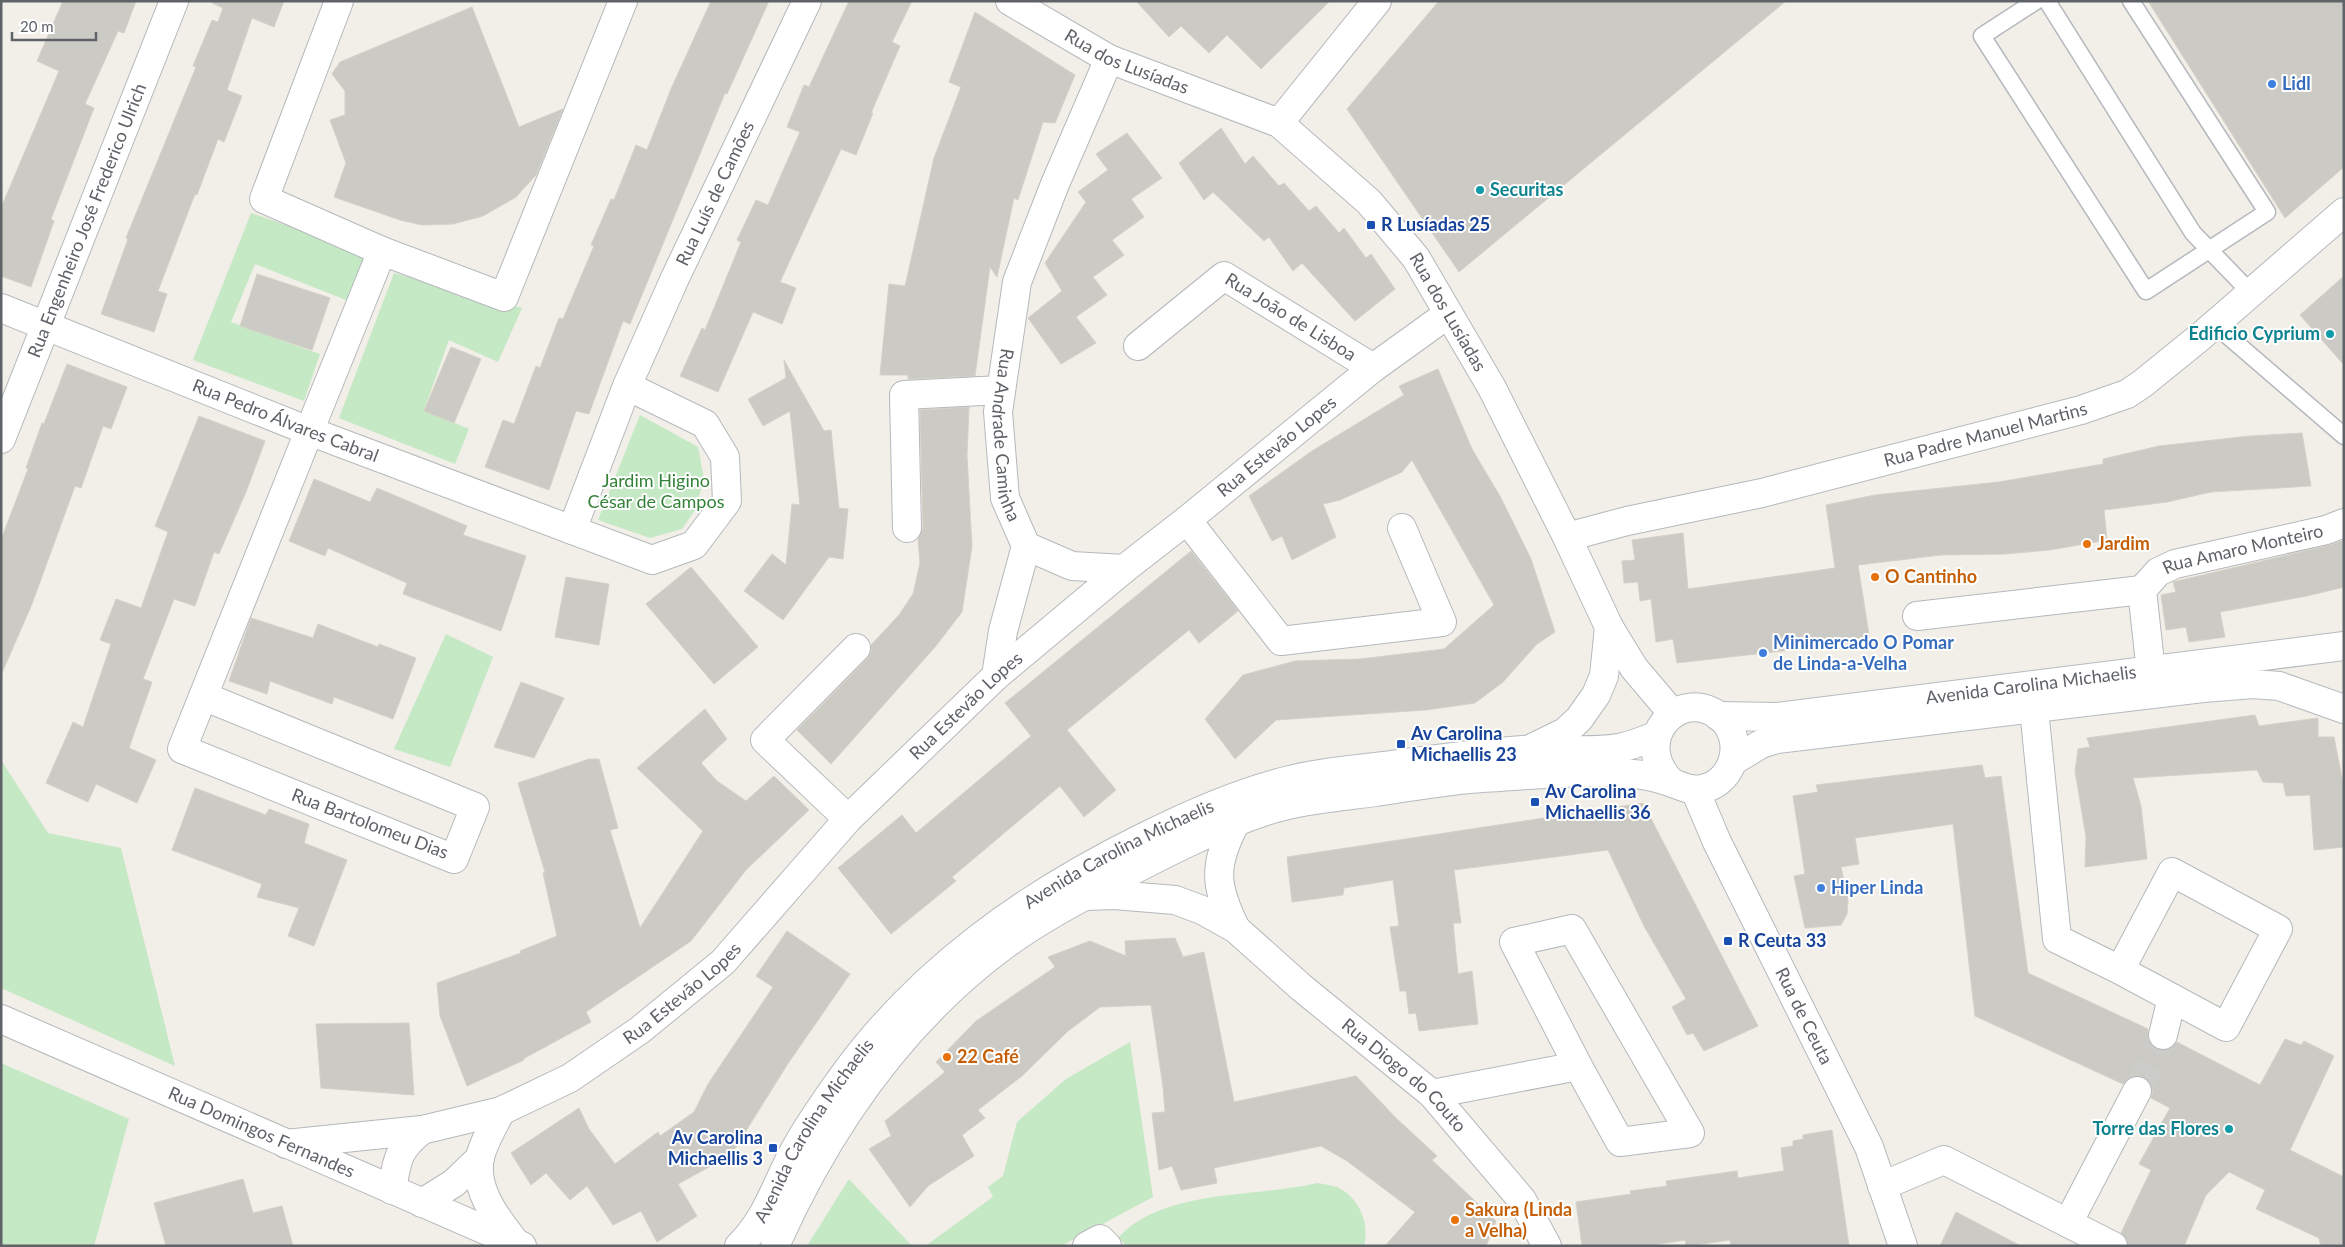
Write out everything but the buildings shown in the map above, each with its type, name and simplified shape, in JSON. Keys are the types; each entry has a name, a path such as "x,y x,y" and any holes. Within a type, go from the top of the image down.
{"street":[{"name":"Rua Engenheiro José Frederico Ulrich","path":"1,439 174,1"},
{"path":"339,1 264,199 382,251 504,297 624,1"},
{"name":"Rua Luís de Camões","path":"572,530 627,386 675,278 807,1"},
{"name":"Rua dos Lusíadas","path":"1010,1 1109,59 1279,122 1368,202 1416,258 1492,388 1567,537 1609,627 1634,668 1673,714"},
{"path":"1279,122 1377,1"},
{"name":"Rua Andrade Caminha","path":"1109,59 1054,184 1017,282 998,412 1005,498 1026,546 1072,566 1124,569"},
{"name":"Rua Padre Manuel Martins","path":"1567,537 1627,521 1762,493 2101,404 2127,394 2142,384 2251,293 2344,212"},
{"name":"Rua Bartolomeu Dias","path":"203,696 475,807 454,859 182,748 382,251"},
{"name":"Rua João de Lisboa","path":"1138,346 1224,276 1374,368"},
{"name":"Rua Pedro Álvares Cabral","path":"1,308 310,431 572,530"},
{"name":"Rua Estevão Lopes","path":"286,1144 422,1130 502,1111 570,1078 640,1030 723,962 848,819 996,676 1124,569 1374,368 1448,314"},
{"path":"572,530 652,560 694,545 727,501 725,457 705,424 627,386"},
{"path":"907,528 904,395 1001,390"},
{"path":"1187,520 1281,641 1442,622 1402,528"},
{"name":"Rua Amaro Monteiro","path":"2150,672 2142,590 2158,572 2175,564 2326,530 2344,522"},
{"path":"996,676 1003,631 1026,546"},
{"path":"1917,616 2142,590"},
{"path":"1528,750 1566,732 1579,719 1596,695 1604,676 1609,627"},
{"name":"Avenida Carolina Michaelis","path":"1673,714 1694,708 1707,710 1718,716 1777,718 2344,646"},
{"path":"848,819 765,740 856,648"},
{"name":"Avenida Carolina Michaelis","path":"775,1246 828,1140 906,1034 940,1000 1006,944 1085,896 1182,845 1266,811 1314,800 1461,780 1555,773 1626,773 1683,786 1708,788 1728,773 1733,762 1761,744 1777,739 2203,688 2254,684 2279,686 2344,709"},
{"path":"2034,709 2057,939 2120,970 2226,1027 2278,929 2172,872 2120,970"},
{"path":"1673,714 1661,725 1656,736 1654,749 1656,762 1662,773 1683,786"},
{"path":"1718,716 1727,725 1733,736 1735,749 1733,762"},
{"name":"Avenida Carolina Michaelis","path":"739,1246 753,1232 764,1216 792,1155 823,1105 853,1062 889,1020 943,965 1003,918 1059,882 1176,821 1225,801 1282,782 1370,767 1483,753 1528,750 1615,749 1656,736"},
{"name":"Rua de Ceuta","path":"1683,786 1717,842 1869,1147 1902,1246"},
{"name":"Rua Diogo do Couto","path":"1236,822 1225,843 1219,864 1219,883 1224,905 1236,929"},
{"name":"Rua Diogo do Couto","path":"1085,896 1114,895 1175,900 1202,910 1236,929 1302,988 1432,1094 1522,1200 1547,1246"},
{"path":"1572,928 1690,1133 1620,1142 1578,1066 1556,1022 1514,942 1572,928"},
{"path":"2163,1035 2172,998"},
{"name":"Rua Domingos Fernandes","path":"1,1019 519,1245"},
{"path":"1432,1094 1578,1066"},
{"path":"2068,1223 2137,1091"},
{"path":"422,1203 454,1183 480,1158 502,1111"},
{"name":"Rua Estevão Lopes","path":"392,1190 397,1161 406,1143 422,1130"},
{"path":"480,1158 480,1179 486,1199 495,1217 519,1245"},
{"path":"1882,1186 1944,1160 2113,1246"},
{"path":"1087,1246 1100,1239 1107,1246"}],"lane":[{"path":"2036,1 1982,36 2146,291 2268,212 2131,1"},
{"path":"2047,1 2193,233 2251,293"},
{"path":"2214,324 2344,436"}],"green space":[{"path":"251,213 366,252 346,300 255,264 231,322 320,354 304,401 193,360"},
{"path":"394,273 522,308 498,362 449,340 424,410 469,429 455,464 339,418"},
{"name":"Jardim Higino César de Campos","path":"640,415 698,447 704,479 695,510 682,529 650,538 598,520"},
{"path":"446,634 493,657 450,767 394,749"},
{"path":"1,760 48,833 121,848 175,1066 1,988"},
{"path":"1130,1042 1153,1197 1061,1246 925,1246 993,1197 988,1187 1003,1176 1017,1122 1066,1079"},
{"path":"1,1063 129,1119 94,1246 1,1246"},
{"path":"849,1179 912,1246 807,1246"},
{"path":"1317,1183 1337,1187 1345,1191 1357,1204 1364,1220 1364,1246 1127,1246 1118,1238 1137,1222 1160,1210 1185,1203 1212,1197 1293,1188"}],"tunnel":[{"path":"2137,1091 2163,1035"}],"place":[{"name":"Lidl","path":"2272,84"},
{"name":"Securitas","path":"1480,190"},
{"name":"R Lusíadas 25","path":"1371,225"},
{"name":"Edificio Cyprium","path":"2330,334"},
{"name":"Jardim","path":"2087,544"},
{"name":"O Cantinho","path":"1875,577"},
{"name":"Minimercado O Pomar de Linda-a-Velha","path":"1763,653"},
{"name":"Av Carolina Michaellis 23","path":"1401,744"},
{"name":"Av Carolina Michaellis 36","path":"1535,802"},
{"name":"Hiper Linda","path":"1821,888"},
{"name":"R Ceuta 33","path":"1728,941"},
{"name":"22 Café","path":"947,1057"},
{"name":"Torre das Flores","path":"2229,1129"},
{"name":"Av Carolina Michaellis 3","path":"773,1148"},
{"name":"Sakura (Linda a Velha)","path":"1455,1220"}]}
